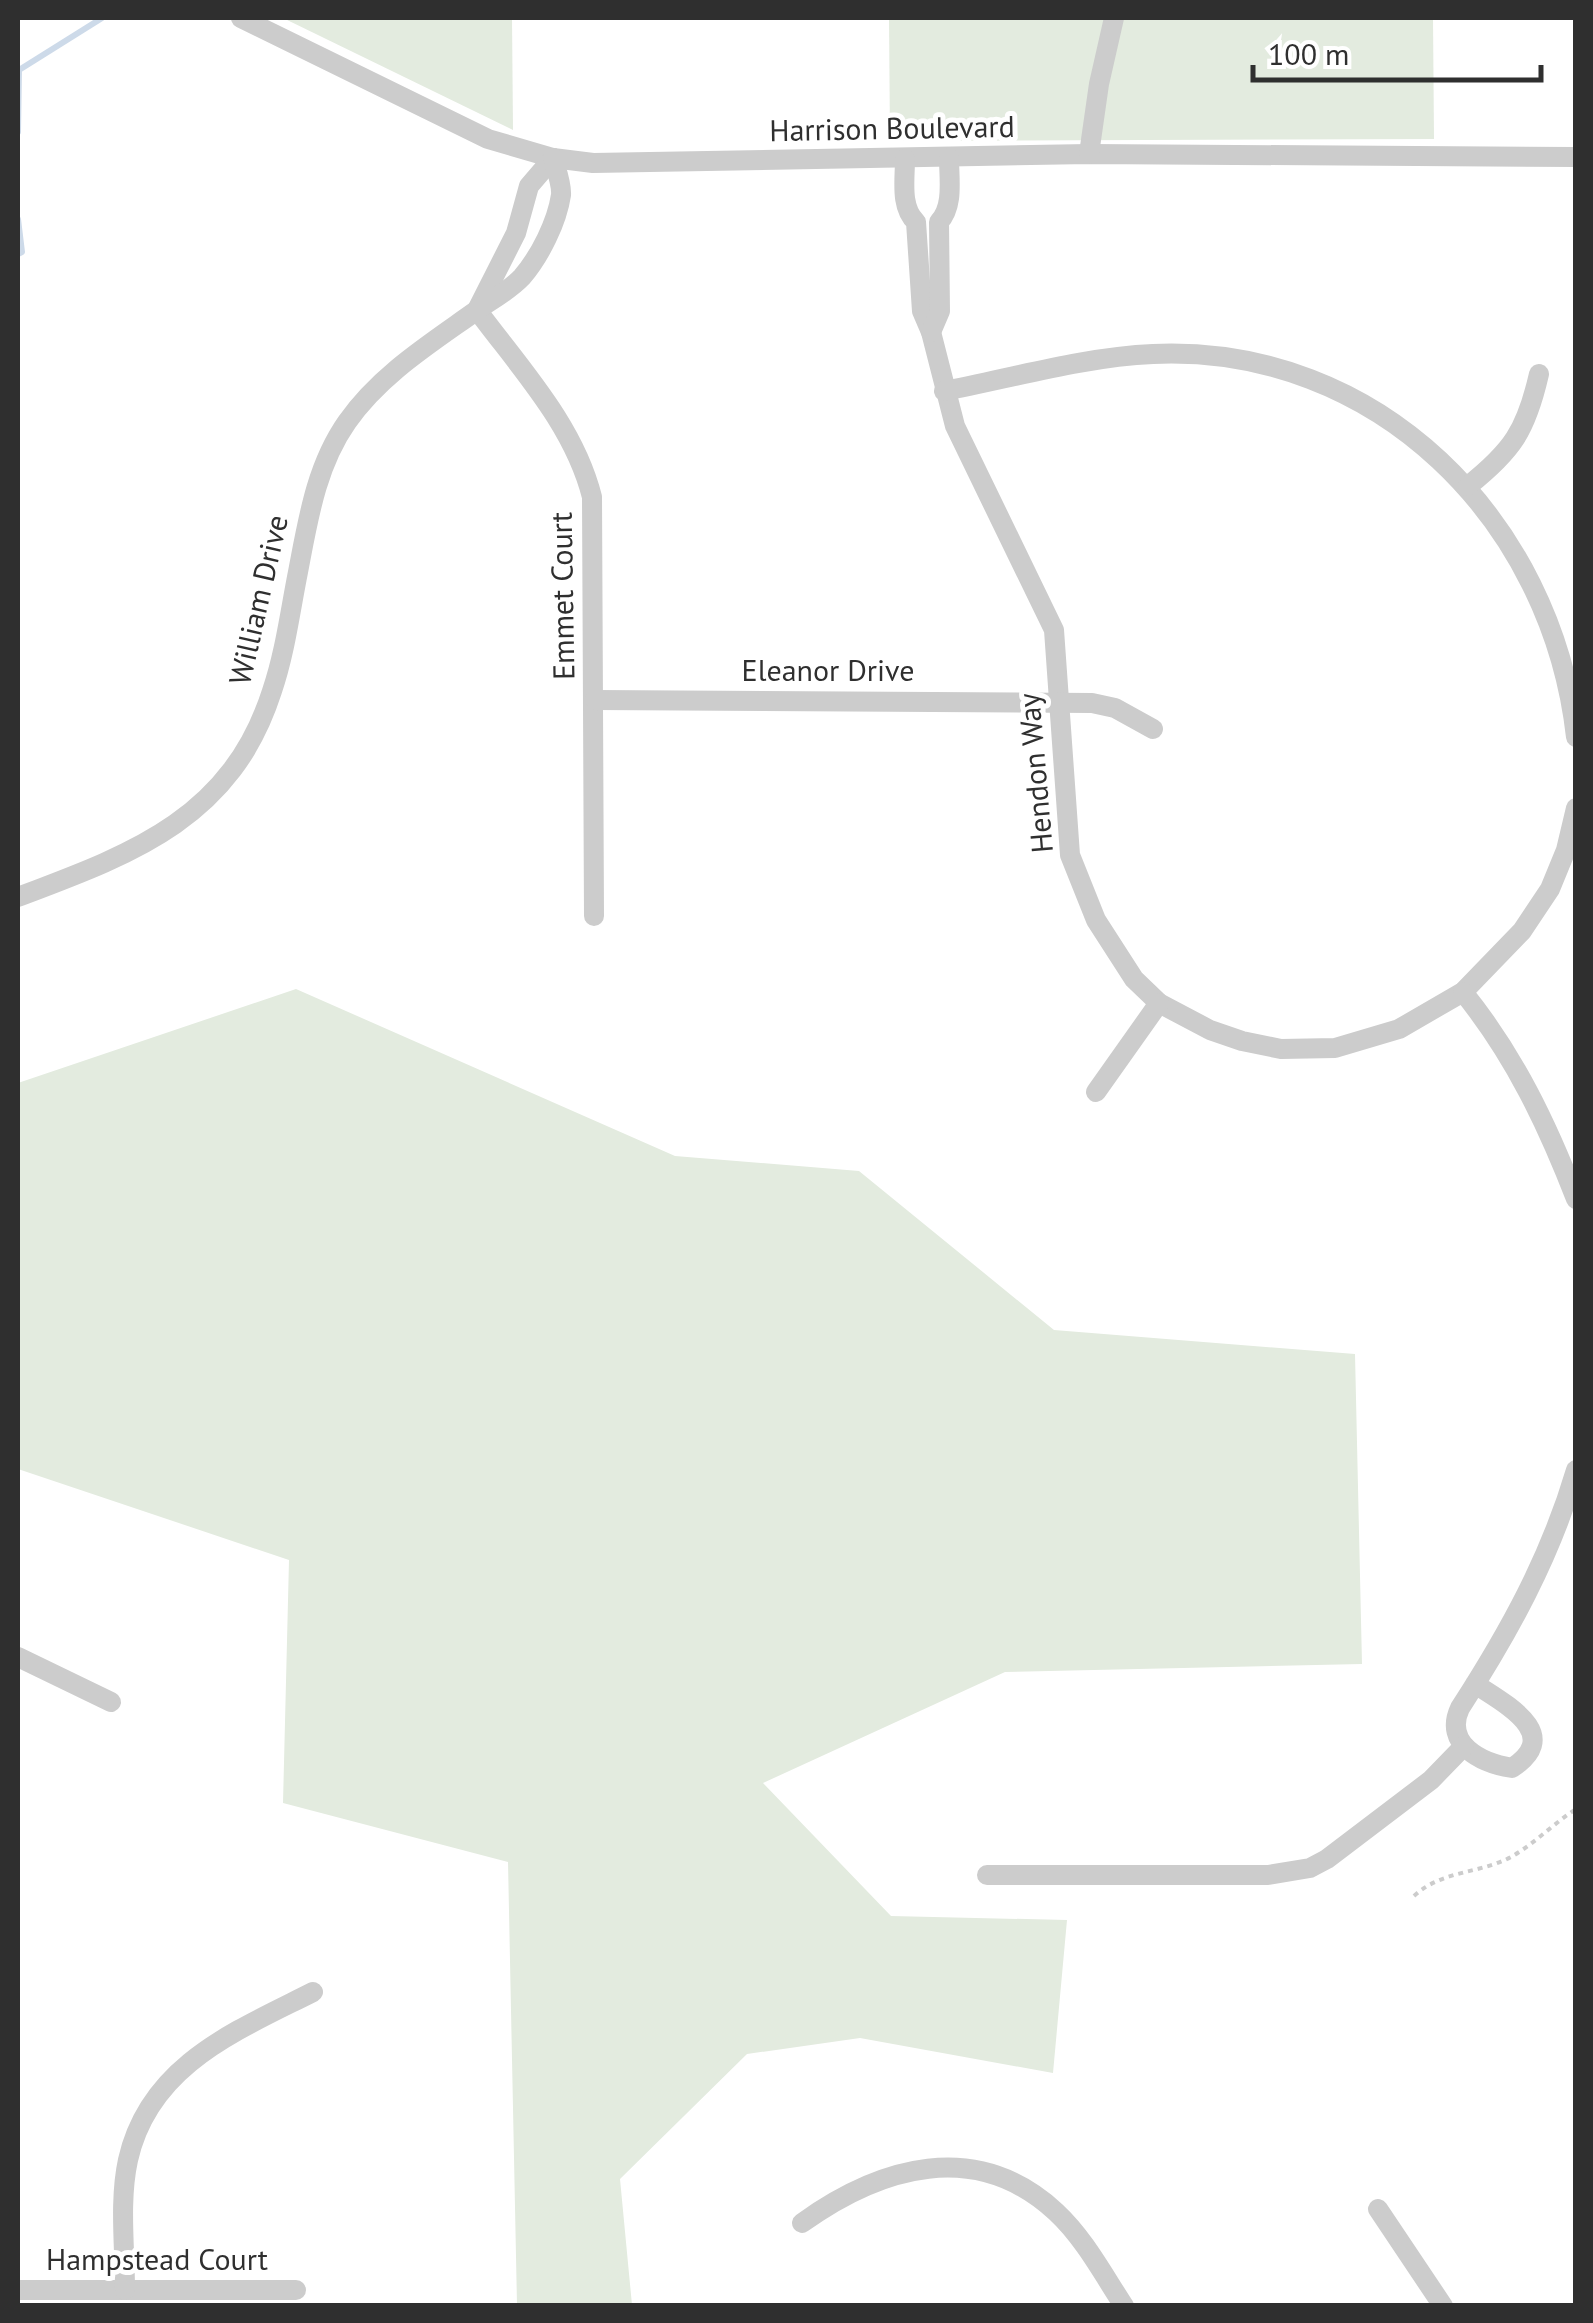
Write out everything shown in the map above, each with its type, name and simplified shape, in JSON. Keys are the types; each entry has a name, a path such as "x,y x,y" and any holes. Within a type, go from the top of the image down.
{"street":[{"name":"Harrison Boulevard","path":"242,18 488,139 553,158 642,164 1089,154 1576,156"},
{"path":"1089,154 1114,18"},
{"name":"William Drive","path":"477,310 516,233 529,186 553,158"},
{"name":"William Drive","path":"18,897 116,860 149,843 178,824 222,782 256,730 272,694 318,479 332,446 346,422 384,379 522,276 545,242 562,192 553,158"},
{"name":"Hendon Way","path":"931,332 940,311 939,222 946,215 949,200 949,158"},
{"name":"Hendon Way","path":"905,159 906,203 909,216 916,222 919,293 955,426 1054,630 1070,855 1096,920 1134,979 1159,1003 1183,1017 1242,1041 1302,1050 1366,1042 1399,1030 1463,992 1522,932 1550,889 1566,850 1576,808"},
{"path":"916,222 939,222"},
{"name":"Emmet Court","path":"477,310 556,417 584,468 592,497 594,916"},
{"path":"944,391 1152,354 1227,358 1291,372 1351,396 1426,447 1468,486 1510,544 1534,590 1554,644 1576,737"},
{"path":"1468,486 1500,460 1517,436 1533,402 1539,374"},
{"name":"Eleanor Drive","path":"595,700 1092,702 1115,708 1153,730"},
{"path":"1463,992 1527,1087 1576,1199"},
{"path":"1096,1092 1159,1003"},
{"path":"1475,1684 1531,1728 1534,1743 1525,1759 1512,1768 1494,1765 1464,1746 1453,1723 1475,1684 1525,1602 1546,1558 1576,1470"},
{"path":"18,1657 111,1702"},
{"path":"987,1876 1268,1876 1310,1868 1430,1780 1464,1746"},
{"path":"125,2290 124,2190 128,2160 150,2105 169,2078 196,2055 313,1992"},
{"path":"802,2223 847,2192 894,2173 934,2168 976,2171 1018,2186 1057,2213 1080,2239 1124,2306"},
{"path":"1378,2209 1443,2306"},
{"name":"Hampstead Court","path":"18,2290 296,2290"}],"path":[{"path":"1414,1896 1440,1878 1510,1857 1576,1809"}],"shaded area":[{"path":"283,18 512,18 513,130"},
{"path":"889,18 1433,18 1434,139 890,141"},
{"path":"296,989 675,1156 859,1171 1054,1330 1355,1354 1362,1664 1005,1672 763,1783 891,1916 1067,1920 1053,2073 860,2038 747,2054 620,2179 632,2305 517,2305 508,1862 283,1803 289,1560 18,1469 18,1083"}],"waterway":[{"path":"18,132 19,70 102,18"},
{"path":"18,219 22,252 18,254"}]}
